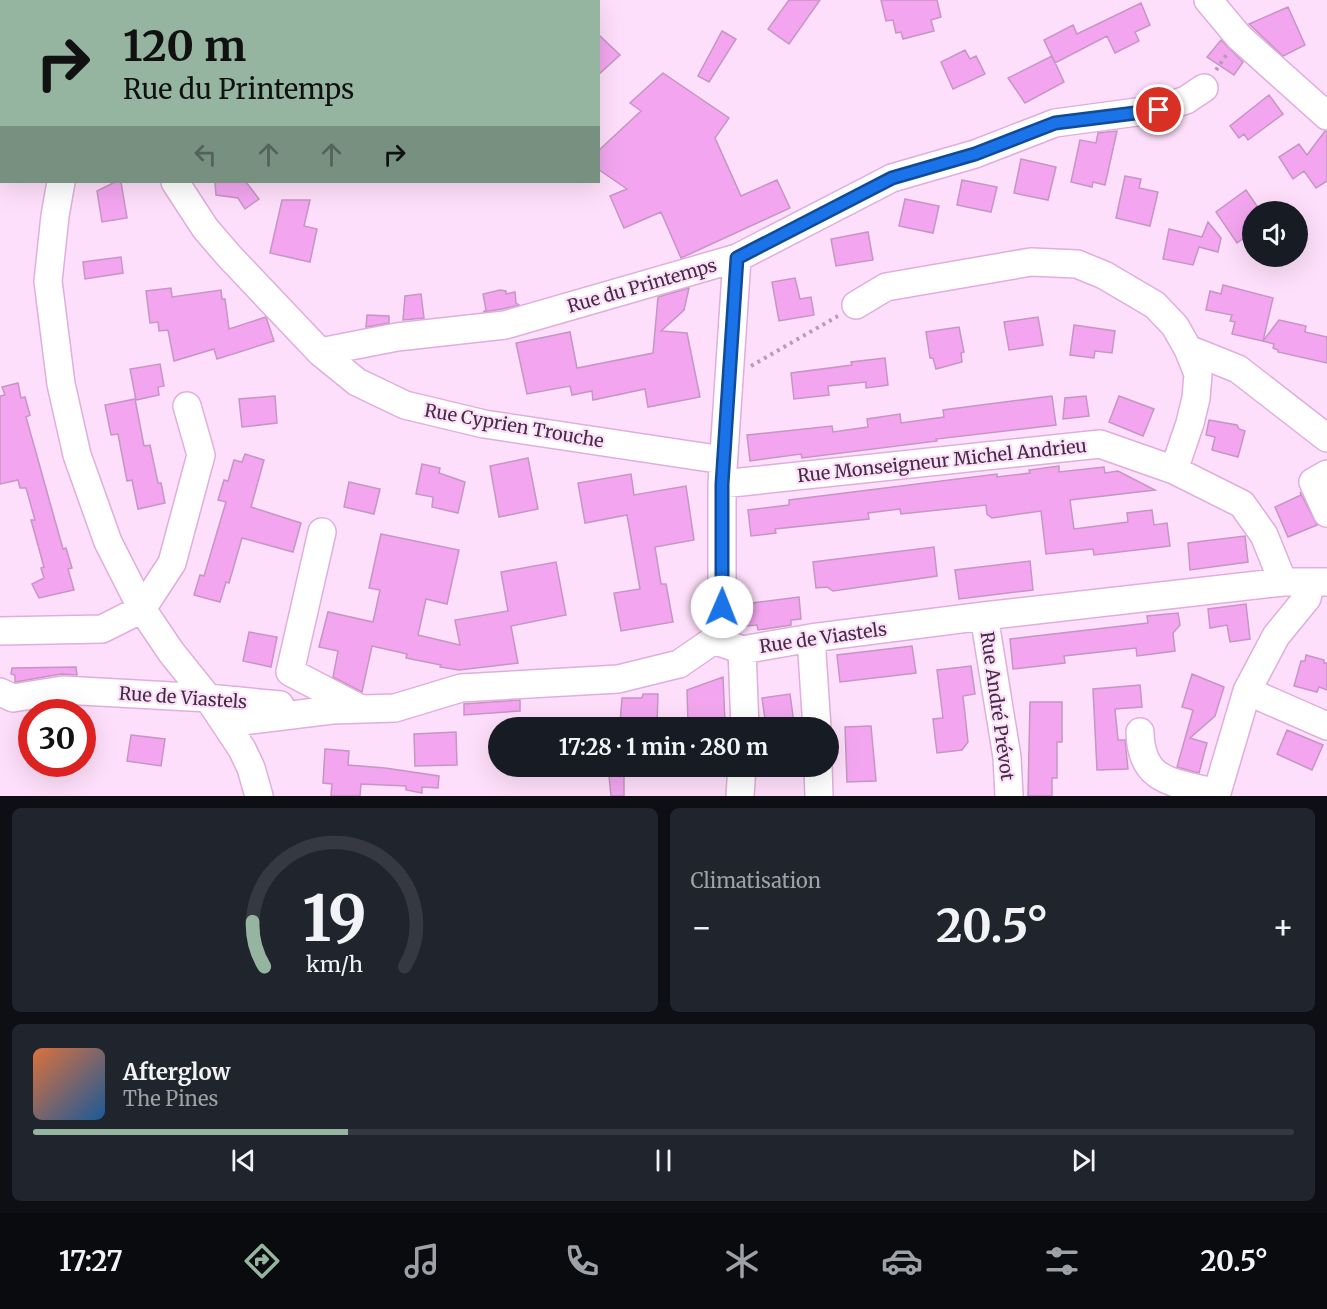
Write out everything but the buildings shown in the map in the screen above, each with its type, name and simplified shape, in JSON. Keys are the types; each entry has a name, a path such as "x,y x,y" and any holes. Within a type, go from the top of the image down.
{"street":[{"path":"1208,0 1239,37 1327,117"},
{"name":"Rue du Printemps","path":"320,352 397,337 505,325 737,258 892,178 975,154 1055,123 1159,110 1186,100 1204,88"},
{"path":"62,183 55,216 48,281 61,384 77,455 108,542 142,609 171,652 226,723 251,768 259,796"},
{"path":"176,183 205,228 320,352"},
{"path":"714,639 722,607 723,472 737,258"},
{"path":"856,305 886,287 1031,262 1077,264 1104,275 1155,305 1175,326 1188,348 1198,374 1196,398 1190,423 1174,471"},
{"path":"1188,348 1238,369 1327,438"},
{"name":"Rue Cyprien Trouche","path":"320,352 357,382 405,405 484,424 723,472"},
{"path":"0,631 102,629 142,609 172,563 201,455 187,406"},
{"name":"Rue Monseigneur Michel Andrieu","path":"723,472 1100,444 1174,471 1242,504 1264,535 1283,582"},
{"path":"1327,474 1312,482 1327,513"},
{"path":"322,532 290,672 362,710"},
{"name":"Rue de Viastels","path":"0,692 14,698 63,690 207,698 332,710 395,708 461,688 618,680 679,664 714,639 742,650 811,638 984,616 1283,582 1319,582"},
{"path":"1140,732 1140,747 1150,770 1168,780 1216,795 1247,691 1276,636 1319,582"},
{"name":"Rue André Prévot","path":"984,616 1007,757 1009,796"},
{"path":"811,638 816,717"},
{"path":"742,650 745,717"},
{"path":"1247,691 1327,726"},
{"name":"Rue de Viastels","path":"226,723 332,710"},
{"path":"740,796 741,777"},
{"path":"818,777 819,796"}],"path":[{"path":"1204,88 1239,37"},
{"path":"729,379 856,305"}],"route":[{"path":"722,607 722,484 737,258 892,178 975,154 1055,123 1159,110"}]}
